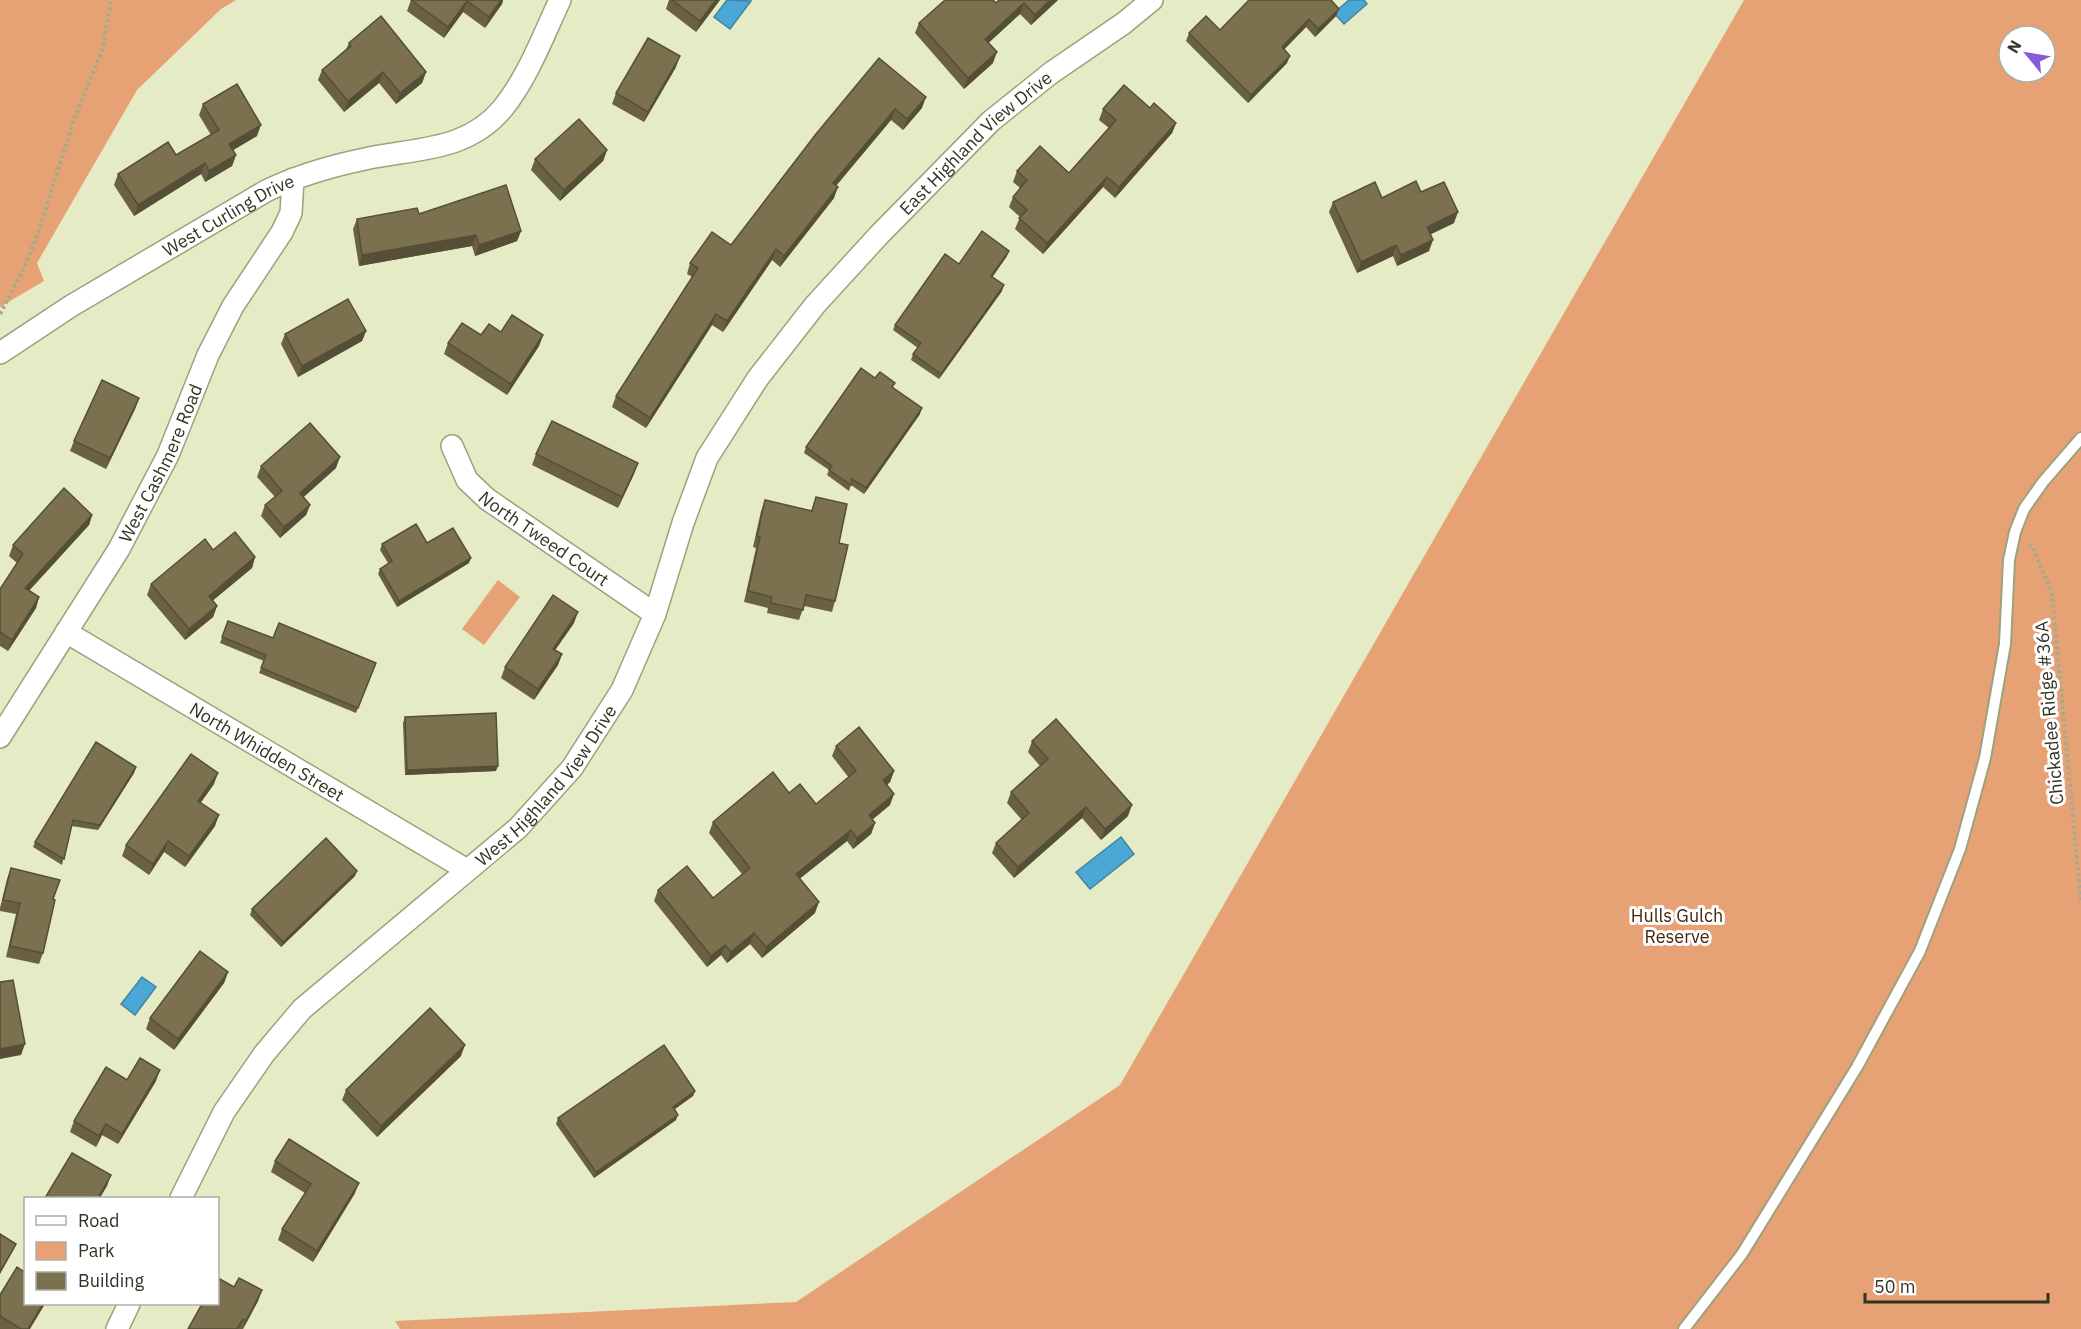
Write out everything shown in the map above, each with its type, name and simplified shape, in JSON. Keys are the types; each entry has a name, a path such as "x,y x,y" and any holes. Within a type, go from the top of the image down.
{"street":[{"name":"West Curling Drive","path":"0,353 71,306 266,191 292,179 365,159 449,145 478,131 502,109 526,72 560,0"},
{"name":"East Highland View Drive","path":"815,305 991,121 1051,73 1124,23 1152,0"},
{"name":"West Cashmere Road","path":"0,736 119,549 168,455 208,356 233,306 282,232 291,213 292,179"},
{"name":"West Highland View Drive","path":"182,1197 224,1112 264,1054 302,1009 518,828 572,768 622,690 655,614 683,523 707,458 758,378 815,305"},
{"name":"North Tweed Court","path":"452,446 467,480 487,499 655,614"},
{"name":"North Whidden Street","path":"66,632 467,870"},
{"path":"117,1329 129,1305"}],"lane":[{"path":"1684,1329 1742,1254 1857,1068 1920,951 1960,849 1985,758 2005,644 2009,560 2015,532 2024,509 2043,482 2081,438"}],"path":[{"path":"0,314 23,270 36,238 75,117 103,48 111,0"},
{"name":"Chickadee Ridge #36A","path":"2015,532 2033,548 2052,594 2081,903"}],"green space":[{"path":"0,0 236,0 221,9 137,90 37,263 44,281 0,307"},
{"name":"Hulls Gulch Reserve","path":"1744,0 2081,0 2081,1329 400,1329 395,1321 796,1302 1120,1085"},
{"path":"498,580 520,597 484,645 462,629"}],"water":[{"path":"727,0 751,1 730,29 714,17"},
{"path":"1349,0 1364,0 1367,4 1344,24 1334,13"},
{"path":"1121,837 1134,854 1090,889 1076,872"},
{"path":"142,977 156,987 135,1015 121,1004"}],"building":[{"path":"411,0 501,0 489,17 467,1 448,27"},
{"path":"672,0 716,0 700,21"},
{"path":"945,0 993,0 996,3 999,0 1050,0 1035,15 1024,3 985,39 997,52 968,78 919,23"},
{"path":"1249,0 1331,0 1339,9 1318,29 1309,19 1282,47 1290,56 1251,95 1189,33 1206,16 1220,30"},
{"path":"381,16 426,72 400,93 383,72 348,101 322,70 351,46 349,43"},
{"path":"648,38 680,56 648,112 616,93"},
{"path":"879,58 926,97 907,119 895,109 833,183 838,187 784,256 776,249 727,321 716,314 650,418 616,396 698,268 690,263 712,232 731,245 816,134"},
{"path":"237,84 261,125 229,144 236,155 209,171 205,163 138,205 118,174 168,142 176,155 219,130 203,104"},
{"path":"1124,85 1150,108 1154,103 1176,123 1119,187 1107,177 1047,243 1019,218 1027,210 1013,197 1027,180 1017,171 1040,146 1069,173 1116,120 1103,109"},
{"path":"579,119 607,150 564,190 535,159"},
{"path":"1416,181 1421,192 1444,182 1458,212 1427,227 1433,240 1401,255 1396,245 1361,262 1333,202 1375,182 1382,198"},
{"path":"506,185 521,231 479,245 476,235 362,255 357,219 417,208 419,214"},
{"path":"982,231 1009,251 991,276 1004,285 941,374 913,354 921,343 895,325 945,254 959,264"},
{"path":"348,299 366,331 302,366 285,334"},
{"path":"512,315 543,335 511,384 448,343 462,323 481,335 489,324 501,332"},
{"path":"861,368 875,378 880,372 895,383 892,387 922,408 866,488 852,479 851,485 829,470 832,466 806,447"},
{"path":"102,380 139,398 110,458 74,441"},
{"path":"552,421 638,463 622,497 536,454"},
{"path":"310,423 340,457 300,493 310,505 284,527 265,505 282,491 261,466"},
{"path":"64,488 92,515 25,588 39,597 12,640 0,632 0,589 23,554 13,545"},
{"path":"816,497 847,504 839,543 848,545 835,601 806,595 803,610 771,603 772,597 748,591 760,537 757,536 765,500 812,511"},
{"path":"416,524 427,543 453,528 471,558 399,601 380,569 392,561 382,544"},
{"path":"235,532 255,557 209,596 217,606 189,629 151,584 205,539 213,550"},
{"path":"553,595 578,612 553,649 562,654 538,689 505,667"},
{"path":"228,621 273,638 279,623 376,663 358,708 261,668 266,655 222,637"},
{"path":"496,713 498,766 407,770 405,717"},
{"path":"1056,719 1132,805 1105,829 1086,807 1018,867 996,843 1029,813 1011,792 1048,759 1032,741"},
{"path":"859,727 894,771 883,780 894,794 869,815 875,823 857,838 851,830 796,874 819,902 766,947 754,933 731,952 725,945 711,956 658,890 687,866 713,898 750,868 713,822 773,772 789,793 800,784 816,804 856,771 836,746"},
{"path":"96,742 136,767 100,825 73,820 64,859 35,842"},
{"path":"191,754 218,773 198,801 219,815 189,856 168,841 153,864 126,845"},
{"path":"326,838 357,871 283,942 252,909"},
{"path":"11,868 60,880 53,899 55,900 43,953 10,946 20,903 3,900"},
{"path":"200,951 228,972 178,1039 150,1018"},
{"path":"13,980 25,1044 0,1049 0,982"},
{"path":"430,1008 465,1045 381,1126 346,1090"},
{"path":"664,1045 695,1091 673,1107 678,1115 596,1172 558,1118"},
{"path":"140,1058 160,1070 122,1134 106,1124 99,1136 74,1121 106,1067 127,1080"},
{"path":"289,1139 359,1183 317,1251 282,1229 311,1184 275,1161"},
{"path":"72,1153 111,1175 99,1197 46,1197"},
{"path":"0,1234 16,1244 0,1272"},
{"path":"17,1267 24,1272 24,1305 42,1305 28,1329 21,1329 0,1316 0,1295"},
{"path":"239,1278 262,1290 246,1321 243,1319 237,1329 188,1329 201,1305 219,1305 219,1279 234,1287"}]}
